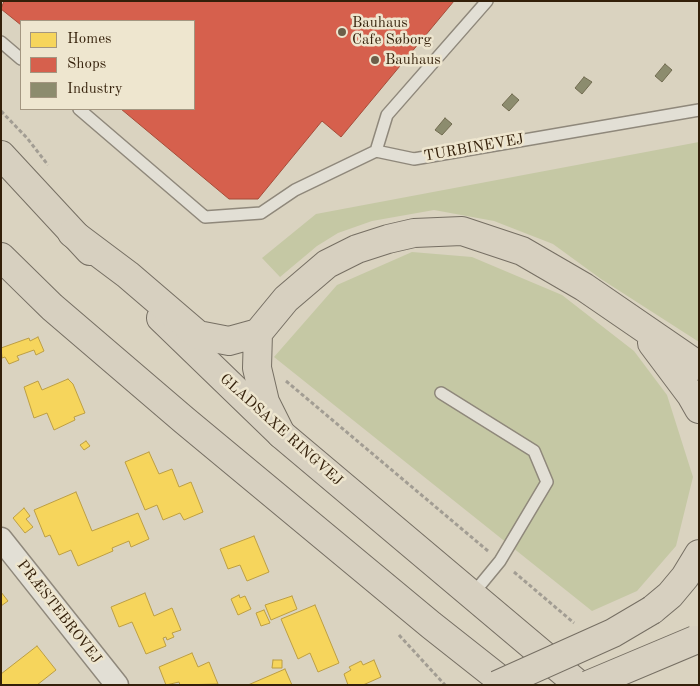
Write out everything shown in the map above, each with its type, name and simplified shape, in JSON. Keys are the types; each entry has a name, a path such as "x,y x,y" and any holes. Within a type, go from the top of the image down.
{"main road":[{"name":"GLADSAXE RINGVEJ","path":"1,155 72,233 281,434 579,685"},
{"path":"281,434 265,402 257,368 258,345 292,293 327,264 357,249 388,238 414,233 462,231 522,251 584,288 699,366"},
{"path":"72,233 128,275 198,335 258,345"},
{"path":"1,257 52,307 184,420 506,685"},
{"path":"641,328 692,395 699,409"},
{"path":"497,685 613,633 652,610 670,595 685,577 699,554"},
{"path":"588,685 697,639"}],"street":[{"name":"PRÆSTEBROVEJ","path":"1,539 117,685"}],"lane":[{"path":"80,110 205,217 261,213 295,190 376,151 387,115 486,1"},
{"path":"1,42 20,58"},
{"name":"TURBINEVEJ","path":"376,151 414,159 699,110"},
{"path":"441,393 534,451 547,482 500,561 472,595"}],"path":[{"path":"1,111 27,138 51,169"},
{"path":"258,345 500,561 577,625"}],"green space":[{"path":"699,142 699,342 601,279 553,244 494,221 434,210 372,221 338,233 317,246 280,277 262,258 316,214"},
{"path":"412,252 472,257 562,295 634,351 667,395 693,477 676,546 637,591 592,611 274,357 337,285"}],"building: Homes":[{"path":"38,337 44,351 36,355 34,350 17,356 19,360 9,364 5,357 2,358 1,348 29,338 30,341"},
{"path":"68,379 73,384 85,413 74,417 75,420 54,430 47,413 34,418 24,387 38,381 42,390"},
{"path":"86,441 90,446 84,450 80,445"},
{"path":"149,452 159,474 172,469 179,487 191,482 203,512 184,520 180,513 163,520 157,505 145,510 125,462"},
{"path":"76,492 92,531 138,513 149,539 131,547 129,541 112,548 113,551 78,566 71,550 59,555 50,535 45,537 34,510"},
{"path":"24,508 30,516 26,519 33,527 25,533 13,518"},
{"path":"254,536 269,572 247,581 240,565 228,569 220,549"},
{"path":"1,592 8,601 1,606"},
{"path":"145,593 154,616 172,608 181,630 172,633 174,637 167,640 166,637 163,638 166,646 146,654 132,622 119,627 111,607"},
{"path":"239,595 240,598 245,596 251,609 238,615 231,599"},
{"path":"292,596 297,609 271,620 265,605"},
{"path":"315,605 339,663 318,672 310,653 298,659 281,619"},
{"path":"264,610 270,623 261,626 256,613"},
{"path":"37,646 56,670 37,685 1,685 1,674"},
{"path":"192,653 198,667 209,662 218,684 180,685 179,682 166,685 159,667"},
{"path":"273,660 282,660 282,668 272,668"},
{"path":"374,660 381,677 363,685 348,685 344,674 351,670 349,667 361,661 363,665"},
{"path":"285,669 292,685 248,685"}],"building: Shops":[{"path":"4,1 454,1 341,137 322,121 258,199 229,199 122,110 195,110 195,20 20,20 20,24 1,9"}],"building: Industry":[{"path":"665,64 672,70 662,82 655,76"},
{"path":"584,77 592,82 582,94 575,88"},
{"path":"512,94 519,100 509,111 502,105"},
{"path":"445,118 452,124 442,135 435,130"}],"place":[{"name":"Bauhaus Cafe Søborg","path":"342,32"},
{"name":"Bauhaus","path":"375,60"}]}
